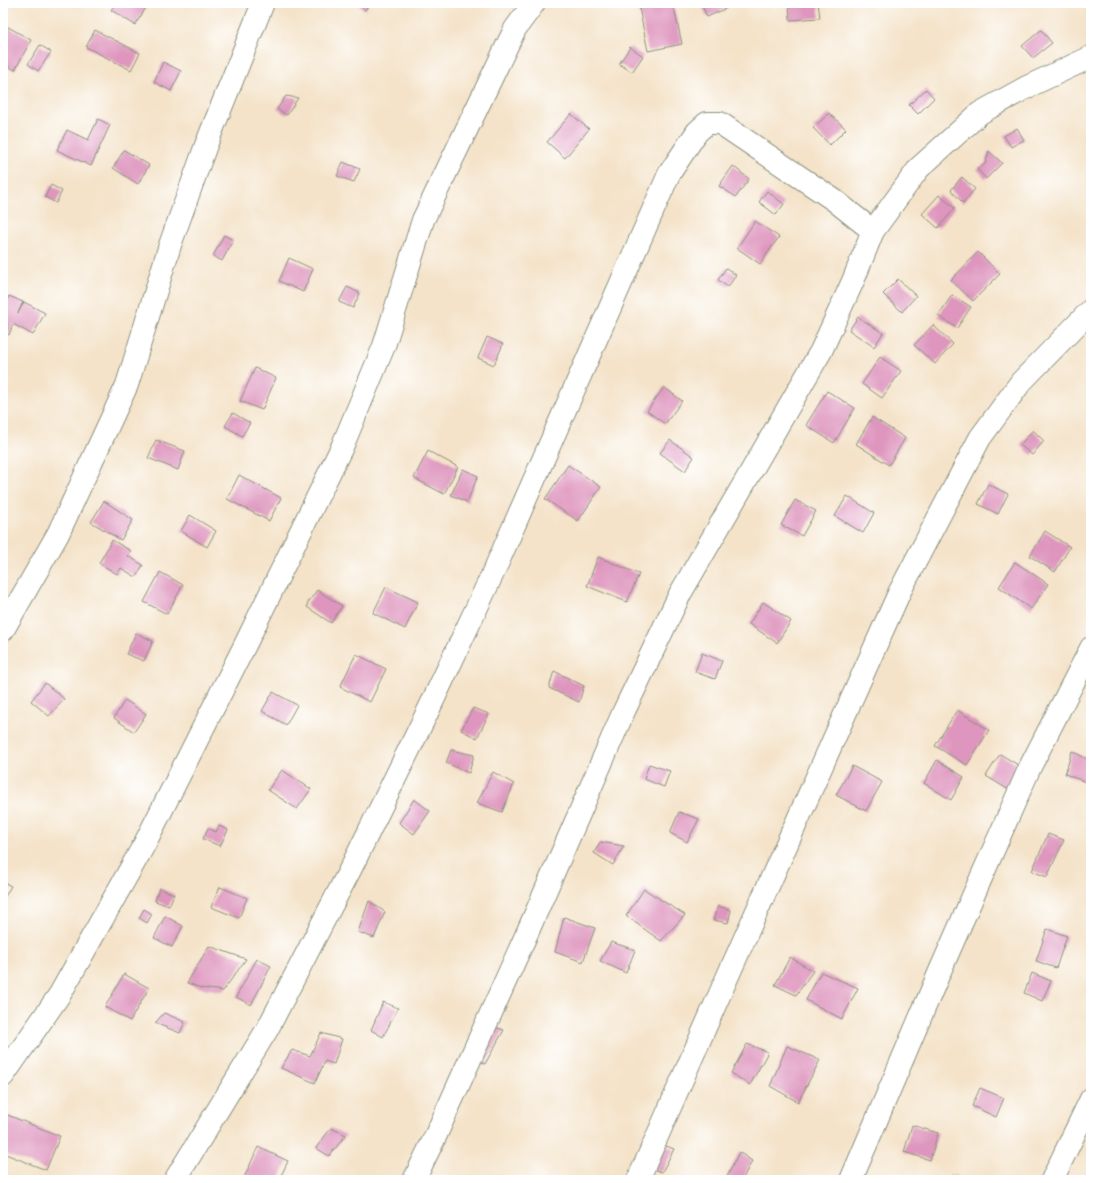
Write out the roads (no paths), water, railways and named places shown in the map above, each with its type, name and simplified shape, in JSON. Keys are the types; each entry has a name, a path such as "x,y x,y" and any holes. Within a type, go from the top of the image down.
{"street":[{"path":"3,630 58,534 127,385 170,245 201,159 263,3"},
{"path":"3,1076 60,994 144,845 245,645 342,447 384,346 423,220 515,29 534,3"},
{"path":"414,1180 435,1137 521,945 624,711 680,594 821,351 853,281 873,231 919,168 980,112 1027,87 1091,57"},
{"path":"175,1180 268,1028 351,868 428,711 490,578 669,174 697,132 708,123 720,123 834,200 873,231"},
{"path":"638,1180 900,591 980,438 1021,382 1091,310"},
{"path":"851,1180 940,971 1030,767 1091,648"},
{"path":"1052,1180 1091,1098"}]}
